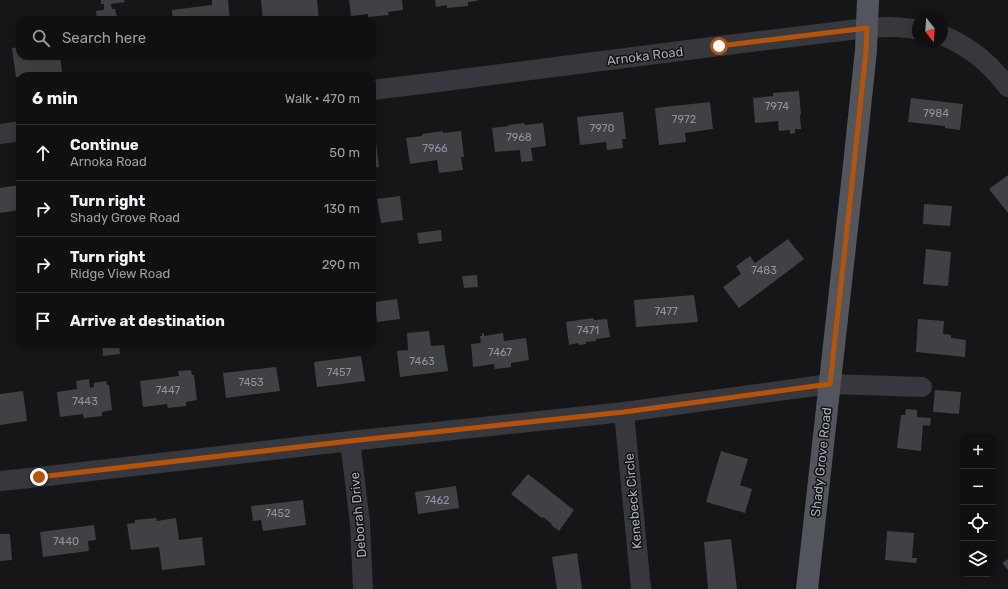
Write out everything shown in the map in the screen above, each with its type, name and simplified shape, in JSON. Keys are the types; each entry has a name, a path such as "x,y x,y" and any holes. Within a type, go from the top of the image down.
{"main road":[{"name":"Shady Grove Road","path":"807,589 866,50 868,0"}],"street":[{"name":"Arnoka Road","path":"376,90 867,28 906,27 912,28"},
{"path":"948,38 978,55 997,73 1008,87"},
{"path":"0,134 16,132"},
{"path":"0,481 350,441 624,412 830,384 922,387"},
{"name":"Kenebeck Circle","path":"624,412 641,589"},
{"name":"Deborah Drive","path":"350,441 360,523 364,589"}],"building":[{"path":"101,0 124,0 125,2 111,4 112,9 115,9 117,16 97,16 96,11 104,10 104,4 101,4"},
{"path":"212,0 228,0 230,16 173,16 172,10 212,5"},
{"path":"261,0 317,0 319,16 263,16"},
{"path":"349,0 402,0 403,10 388,12 389,15 368,16 368,14 351,16"},
{"path":"435,0 477,1 468,2 468,6 447,8 447,5 436,7"},
{"path":"12,48 16,48 16,60 60,60 62,72 16,72 16,77"},
{"path":"799,91 801,129 795,129 795,133 790,134 790,130 779,131 778,121 755,123 753,98 773,96 773,93"},
{"path":"911,98 963,104 960,130 945,128 945,126 908,122"},
{"path":"710,102 713,129 685,133 686,142 659,145 655,108"},
{"path":"623,112 626,139 622,139 623,148 607,150 606,142 580,145 577,117"},
{"path":"524,123 525,125 543,123 546,146 531,148 533,161 521,162 520,150 495,152 492,128"},
{"path":"443,131 443,133 461,131 464,157 461,157 463,170 439,173 437,160 410,164 406,138"},
{"path":"376,142 379,167 376,167"},
{"path":"1008,175 1008,213 989,189"},
{"path":"16,186 16,211 0,213 0,188"},
{"path":"400,196 403,220 381,223 377,199"},
{"path":"924,204 952,206 950,226 923,224"},
{"path":"441,230 442,241 419,244 417,233"},
{"path":"788,239 804,259 739,308 723,287 741,274 736,266 750,256 755,263"},
{"path":"926,249 951,252 948,286 923,284"},
{"path":"477,275 478,287 464,288 462,276"},
{"path":"694,295 698,322 636,327 634,300"},
{"path":"397,299 400,319 377,322 376,302"},
{"path":"593,318 594,320 607,319 610,337 596,339 596,341 586,342 586,344 579,345 578,343 569,345 566,322"},
{"path":"918,319 944,321 943,334 951,335 951,338 966,340 965,357 916,352"},
{"path":"429,331 431,346 444,345 448,371 400,377 397,351 408,350 407,333"},
{"path":"482,333 484,333 484,336 503,333 504,341 526,338 529,360 511,363 511,367 495,369 494,364 473,367 471,344 481,343 480,336 482,336"},
{"path":"102,348 119,348 120,354 103,356"},
{"path":"361,356 365,381 317,387 314,362"},
{"path":"276,367 280,391 226,398 223,373"},
{"path":"191,370 192,375 194,375 197,400 186,402 186,406 168,408 167,404 143,407 140,381 179,376 178,371"},
{"path":"89,379 90,388 94,387 94,383 106,381 107,385 109,385 112,410 102,412 102,416 84,418 83,414 60,417 57,392 77,389 76,381"},
{"path":"935,390 961,392 959,414 933,412"},
{"path":"23,391 27,421 0,425 0,394"},
{"path":"906,409 917,410 917,417 931,418 930,426 923,425 921,451 897,448 901,415 905,415"},
{"path":"721,451 748,459 740,485 752,489 745,513 706,502"},
{"path":"528,474 574,510 559,531 543,517 542,518 511,494"},
{"path":"456,486 459,508 418,514 415,492"},
{"path":"303,500 306,525 263,531 261,520 253,521 251,506"},
{"path":"156,518 157,521 176,518 179,540 202,537 205,565 162,570 159,547 131,550 127,524 135,523 135,520"},
{"path":"94,525 96,540 88,541 89,551 43,557 40,532"},
{"path":"887,531 914,533 912,558 917,558 916,563 885,560"},
{"path":"0,534 10,534 12,560 0,561"},
{"path":"731,539 737,589 708,589 704,542"},
{"path":"577,553 582,589 557,589 552,557"},
{"path":"1008,559 1008,570 1002,563"}],"route":[{"path":"39,477 350,441 624,412 830,384 866,50 867,28 719,46"}]}
